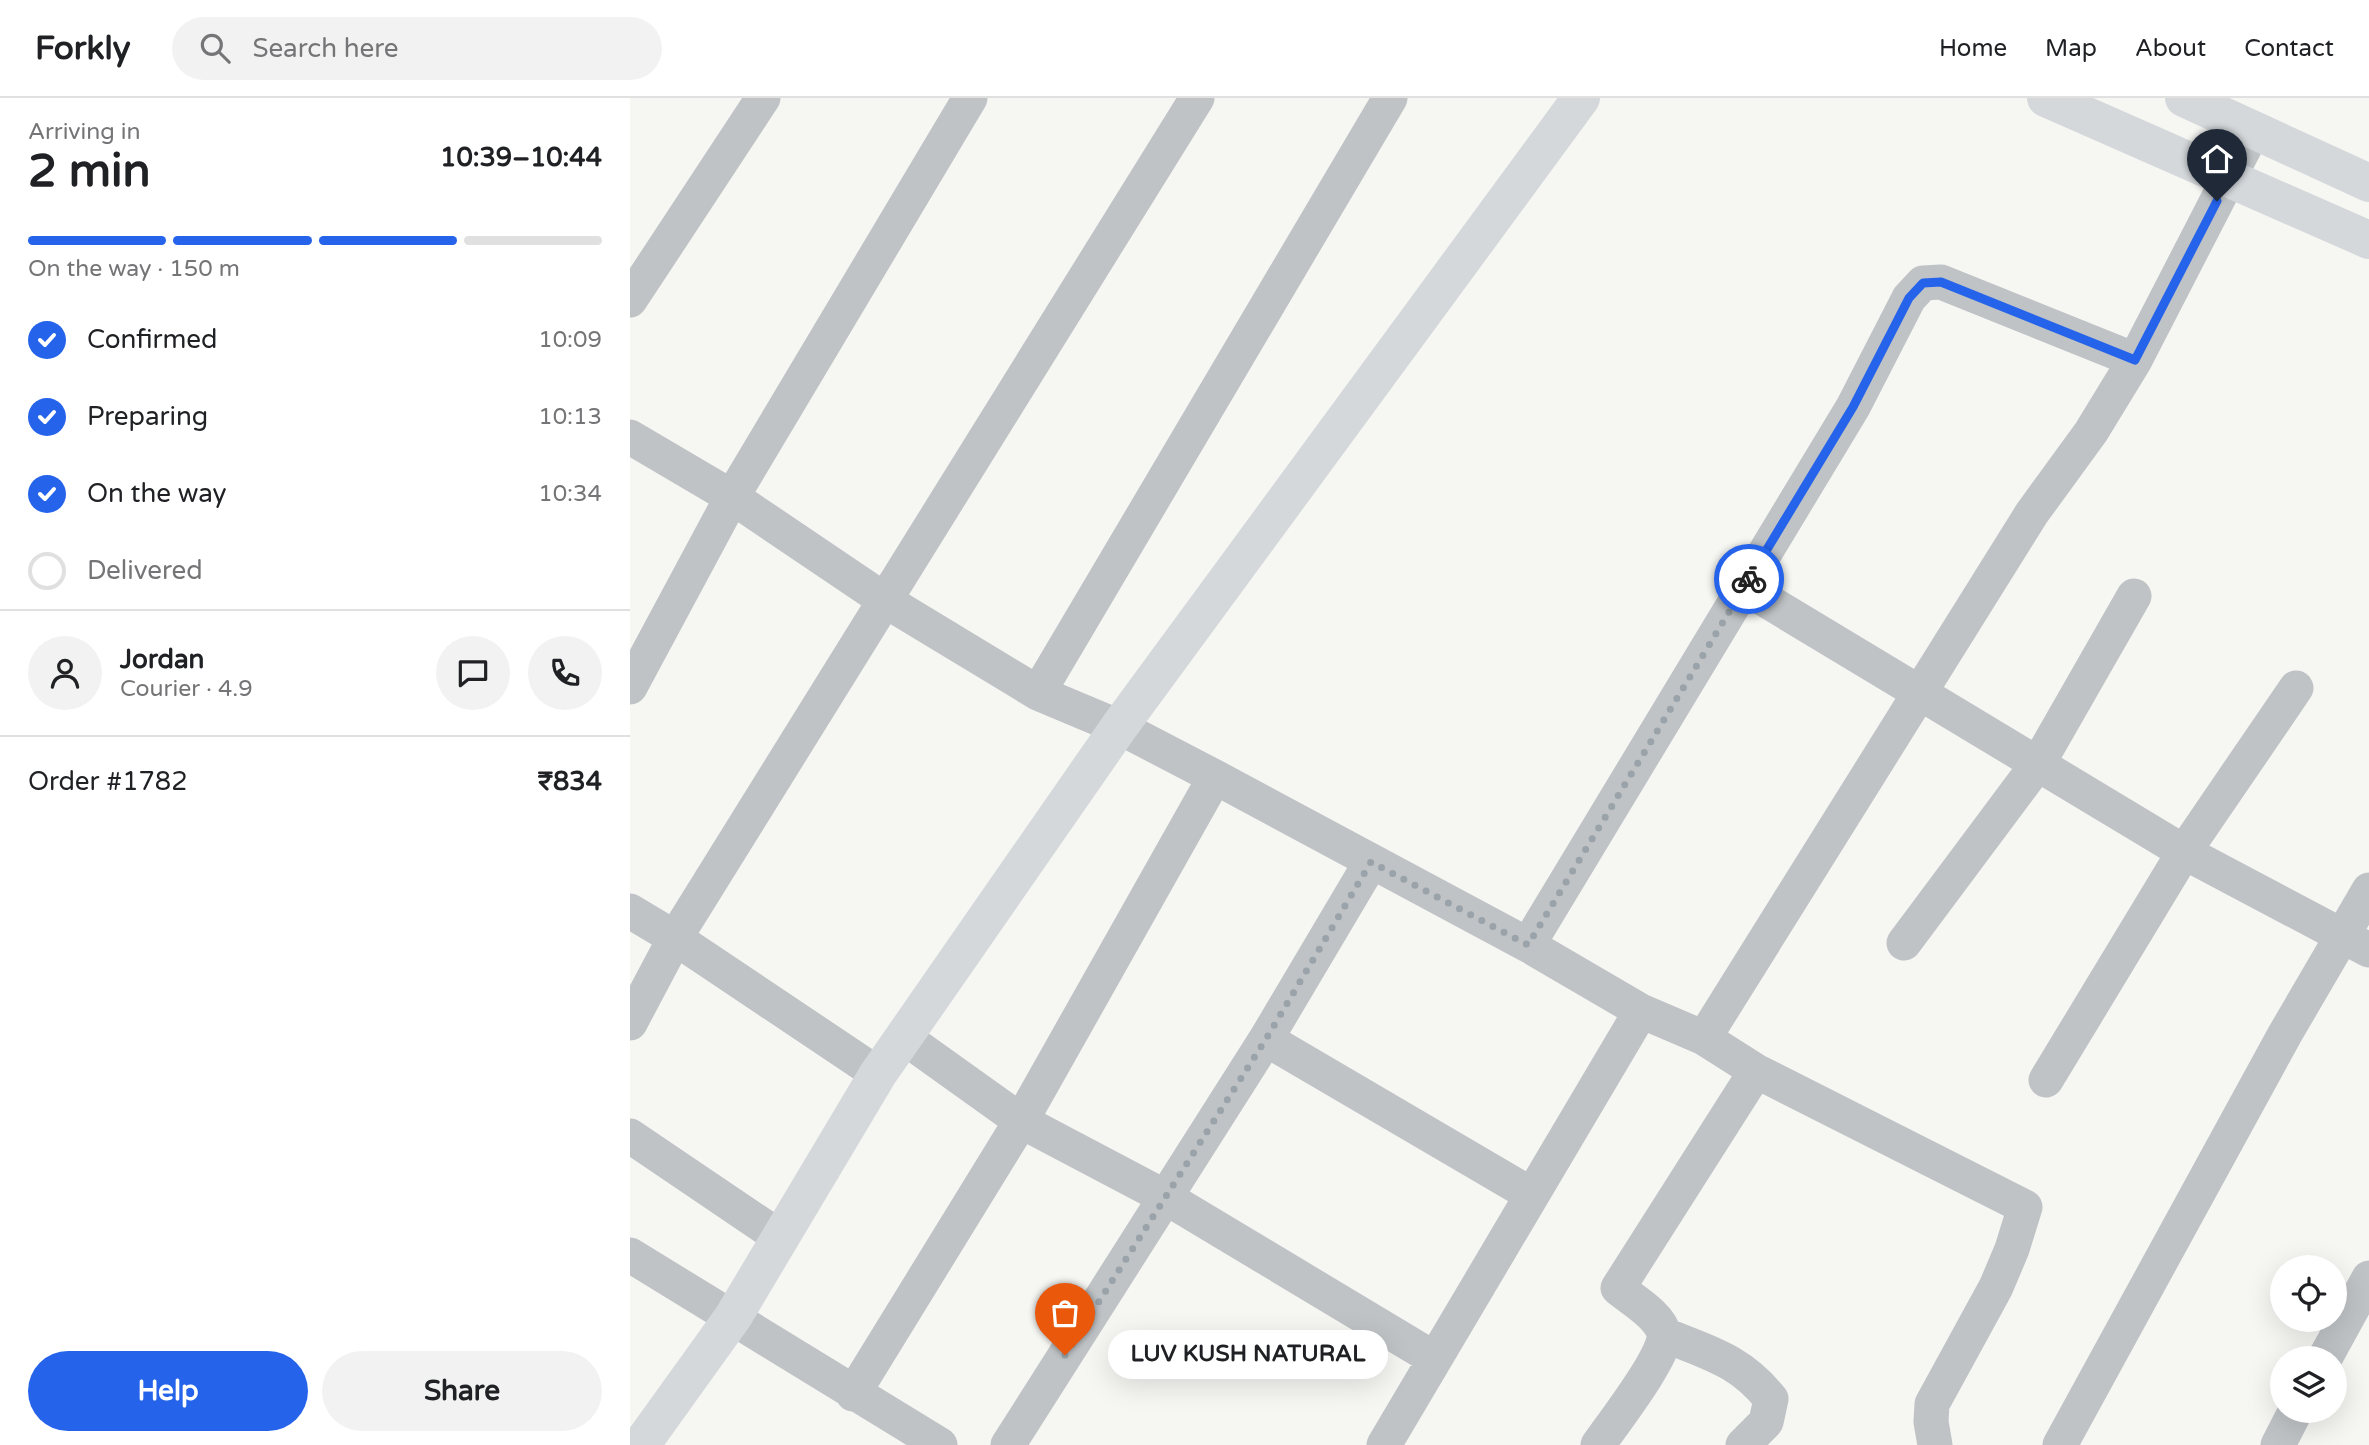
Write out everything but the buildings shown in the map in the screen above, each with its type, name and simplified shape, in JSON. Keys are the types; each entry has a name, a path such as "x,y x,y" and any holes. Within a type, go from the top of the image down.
{"street":[{"path":"630,300 763,98"},
{"path":"630,687 732,497 970,98"},
{"path":"630,1023 675,937 1197,98"},
{"path":"1038,694 1390,98"},
{"path":"2046,98 2369,240"},
{"path":"2184,98 2369,183"},
{"path":"641,1445 733,1317 878,1074 1119,727 1574,100"},
{"path":"1704,1038 2032,513 2091,432 2135,360 2254,129"},
{"path":"1528,945 1853,407 1909,298 1923,283 1941,282 2135,360"},
{"path":"630,437 732,497 886,601 1038,694 1119,727 1528,945 1641,1011 1704,1038 1756,1070 2025,1208 1996,1287 1932,1404 1931,1422 1935,1445"},
{"path":"1744,587 2039,762 2184,852 2356,943"},
{"path":"1903,943 2039,762 2134,596"},
{"path":"2046,1080 2184,852 2296,688"},
{"path":"853,1394 1021,1121 1215,777"},
{"path":"1008,1445 1266,1039 1371,862"},
{"path":"2060,1445 2285,1034 2356,943 2369,890"},
{"path":"630,911 675,937 878,1074"},
{"path":"1384,1445 1641,1011"},
{"path":"905,1038 1021,1121 1166,1197 1435,1359"},
{"path":"1266,1039 1532,1195"},
{"path":"1743,1445 1766,1422 1771,1399 1759,1383 1735,1364 1665,1335 1657,1321 1618,1289 1756,1070"},
{"path":"630,1136 781,1238"},
{"path":"630,1255 940,1445"},
{"path":"2332,1346 2369,1278"},
{"path":"1598,1445 1661,1354 1665,1335"},
{"path":"2278,1445 2289,1423"}],"way so far":[{"path":"1065,1355 1266,1039 1371,862 1528,945 1749,579"}],"place":[{"name":"LUV KUSH NATURAL","path":"1065,1355"}],"route":[{"path":"1749,579 1853,407 1909,298 1923,283 1941,282 2135,360 2217,201"}]}
